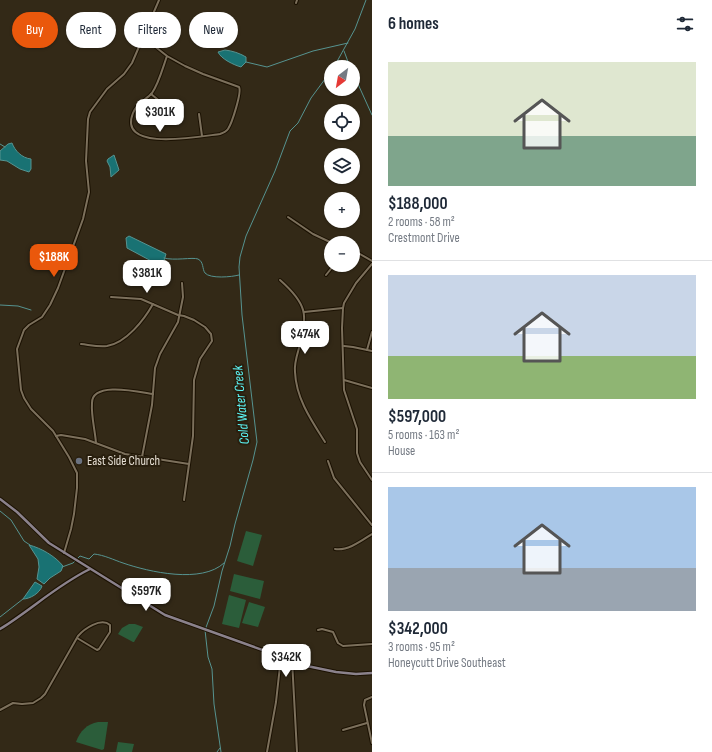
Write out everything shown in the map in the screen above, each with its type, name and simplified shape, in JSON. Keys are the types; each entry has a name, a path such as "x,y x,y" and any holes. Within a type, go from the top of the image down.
{"main road":[{"path":"0,499 17,512 44,539 64,553 157,611 174,619 311,667 356,674 372,673"},
{"path":"0,629 29,610 60,585 90,569"}],"street":[{"path":"153,12 158,0"},
{"path":"64,553 71,529 76,497 77,476 74,465 56,436 24,398 18,362 18,346 24,330 42,317 50,305 58,288 83,220 89,192 86,161 88,119 90,112 106,89 128,69 139,48"},
{"path":"157,48 167,56 198,72 239,86 240,89 229,127 226,131 220,134 158,139 147,137 136,132 132,123 133,114 140,102 151,94 154,89 167,56"},
{"path":"151,94 162,103"},
{"path":"199,114 202,136"},
{"path":"288,217 324,239"},
{"path":"360,254 372,260"},
{"path":"372,264 356,283 343,308 345,393 357,429 357,453 360,462 372,480"},
{"path":"280,280 296,294 304,312 304,329 295,366 295,375 304,408 325,442"},
{"path":"142,457 150,421 154,372 157,361 180,315 182,283"},
{"path":"110,297 141,299 184,316 201,324 210,331 212,337 211,343 200,359 193,386 193,436 184,500"},
{"path":"81,344 101,346 111,345 118,342 144,319 153,304"},
{"path":"304,312 343,308"},
{"path":"367,350 372,332"},
{"path":"343,346 372,351"},
{"path":"344,380 372,388"},
{"path":"96,443 92,402 98,392 110,389 153,394"},
{"path":"56,436 61,435 74,437 96,443 120,453 189,464"},
{"path":"328,461 334,478 372,525"},
{"path":"335,549 339,550 351,546 372,534"},
{"path":"0,710 13,703 28,704 41,698 77,638 82,632 95,624 105,622 110,625 110,632 97,650 77,638"},
{"path":"318,630 322,629 333,632 338,643 343,646 372,644"},
{"path":"267,752 276,702 281,656"},
{"path":"292,660 297,752"},
{"path":"372,697 366,699 364,702 372,743"},
{"path":"343,730 367,723"}],"green space":[{"path":"246,531 262,535 253,566 237,561"},
{"path":"234,574 264,581 260,599 230,591"},
{"path":"229,595 246,600 239,628 222,624"},
{"path":"249,602 265,607 258,627 242,623"},
{"path":"129,624 135,624 143,627 134,642 118,634 122,628"},
{"path":"108,722 104,749 102,750 76,742 84,729 90,724"},
{"path":"118,742 134,744 132,752 116,752"}],"water":[{"path":"225,50 236,52 246,57 246,62 241,67 228,61 218,52"},
{"path":"12,143 19,154 31,159 31,169 29,172 20,169 7,161 0,160 0,151 8,144"},
{"path":"114,155 119,170 111,177 110,167 107,161"},
{"path":"129,236 166,254 163,264 155,263 127,248 126,238"},
{"path":"29,545 48,553 63,566 61,571 44,584 37,579 39,567 38,559"},
{"path":"35,582 42,586 41,589 29,598 23,599"}],"waterway":[{"name":"Cold Water Creek","path":"338,60 355,29 366,0"},
{"path":"246,62 267,67 313,51 348,43"},
{"path":"344,51 347,60"},
{"name":"Cold Water Creek","path":"221,752 214,704 212,669 208,657 205,630 214,606 257,442 242,315 239,267 240,257 246,236 275,171 290,131 298,123 311,98 324,80"},
{"path":"360,88 372,115"},
{"path":"0,144 5,147"},
{"path":"164,258 198,259 200,260 205,273 211,276 226,277 239,275"},
{"path":"0,305 18,306 31,310"},
{"path":"0,511 11,520 24,541 30,545"},
{"path":"62,567 73,563 80,556 89,559 94,554 105,556 147,570 189,575 203,573 224,563"},
{"path":"0,617 23,599"},
{"name":"Cold Water Creek","path":"217,752 220,748"}],"place":[{"name":"East Side Church","path":"79,461"}]}
